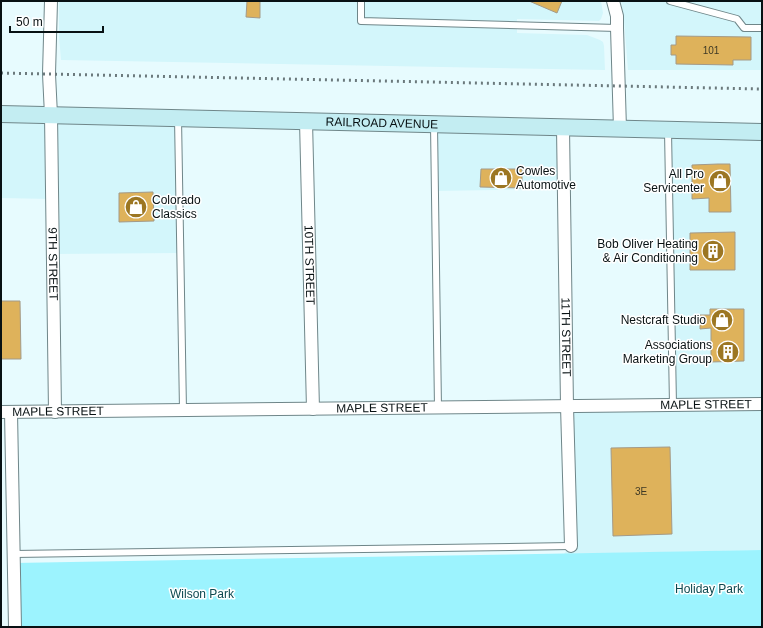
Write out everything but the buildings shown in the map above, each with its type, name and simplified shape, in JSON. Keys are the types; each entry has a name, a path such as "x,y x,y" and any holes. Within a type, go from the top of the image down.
{"main road":[{"name":"RAILROAD AVENUE","path":"1,114 762,132"}],"street":[{"name":"9TH STREET","path":"51,1 49,74 51,115 55,412"},
{"path":"613,1 617,16 618,28 620,129"},
{"name":"10TH STREET","path":"306,122 313,409"},
{"name":"11TH STREET","path":"562,128 571,546"},
{"name":"MAPLE STREET","path":"6,412 762,404"},
{"path":"6,412 14,554 15,627"}],"lane":[{"path":"361,1 361,21 618,28"},
{"path":"670,1 737,19 744,28 762,28"},
{"path":"178,118 183,410"},
{"path":"434,124 438,408"},
{"path":"668,130 673,405"},
{"path":"14,554 571,546"}],"shaded area":[{"path":"59,1 601,1 603,13 599,21 517,19 517,33 587,35 600,40 603,42 604,46 605,70 61,60"},
{"path":"621,1 762,1 762,70 628,70"},
{"path":"1,114 178,118 180,253 53,254 52,199 1,198"},
{"path":"434,124 563,128 563,189 435,191"},
{"path":"668,130 762,132 762,550 564,554 571,545 567,406 673,405"}],"green space":[{"name":"Holiday Park","path":"762,550 762,627 15,627 14,563"}],"railway":[{"path":"1,73 762,89"}],"place":[{"name":"Cowles Automotive","path":"501,178"},
{"name":"All Pro Servicenter","path":"720,181"},
{"name":"Colorado Classics","path":"136,207"},
{"name":"Bob Oliver Heating & Air Conditioning","path":"713,251"},
{"name":"Nestcraft Studio","path":"722,320"},
{"name":"Associations Marketing Group","path":"728,352"}],"park label":[{"name":"Wilson Park","path":"202,594"}]}
